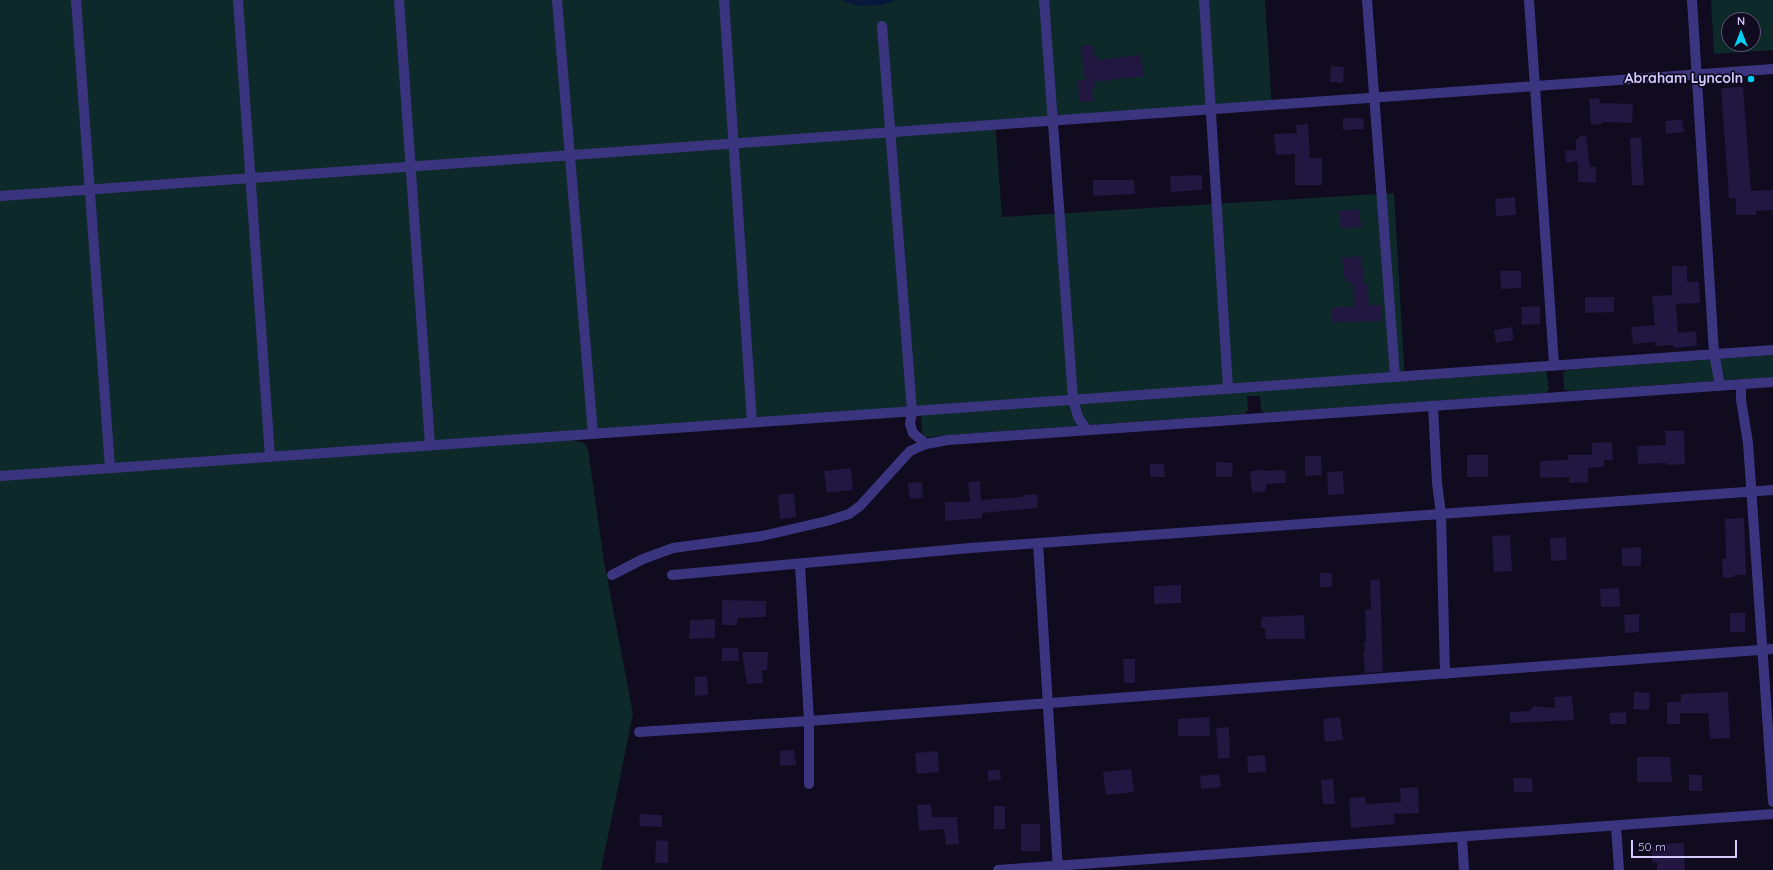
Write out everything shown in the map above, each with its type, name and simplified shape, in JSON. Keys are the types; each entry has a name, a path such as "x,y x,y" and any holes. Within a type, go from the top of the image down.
{"street":[{"path":"76,0 110,468"},
{"path":"238,0 270,457"},
{"path":"399,0 430,445"},
{"path":"557,0 593,434"},
{"path":"724,0 752,422"},
{"path":"1044,0 1074,399 1078,417 1087,430"},
{"path":"1204,0 1228,388"},
{"path":"1367,0 1395,376"},
{"path":"1529,0 1554,364"},
{"path":"1692,0 1714,353 1720,386"},
{"path":"882,26 912,411 910,424 913,433 926,444"},
{"path":"0,196 1773,69"},
{"path":"0,476 1554,364 1773,350"},
{"path":"612,575 643,559 673,548 762,536 827,521 849,514 860,506 910,451 926,444 948,440 1773,382"},
{"path":"1741,384 1741,400 1748,442 1750,492 1773,802"},
{"path":"1433,406 1437,483 1441,514 1445,674"},
{"path":"672,575 1038,544 1773,490"},
{"path":"1038,544 1058,868"},
{"path":"800,564 809,721 809,784"},
{"path":"639,732 809,721 1048,702 1773,650"},
{"path":"998,870 1058,868 1773,814"},
{"path":"1616,826 1619,870"},
{"path":"1462,837 1464,870"}],"green space":[{"path":"0,0 1265,0 1272,108 995,122 1002,217 1394,193 1405,381 1546,371 1549,389 1546,393 1265,413 1261,410 1260,396 1247,396 1248,410 1244,414 923,438 921,416 0,475"},
{"path":"1711,0 1773,0 1773,50 1761,51 1761,12 1721,12 1721,52 1744,52 1714,54"},
{"path":"1773,355 1773,377 1568,391 1564,389 1563,373 1566,370"},
{"path":"570,439 584,443 588,449 604,561 633,714 601,870 0,870 0,477"}],"water":[{"path":"841,0 898,0 882,5 859,6"}],"building":[{"path":"1093,45 1094,57 1098,56 1099,60 1140,55 1144,76 1094,82 1095,88 1092,88 1093,101 1079,102 1078,81 1085,80 1081,46"},
{"path":"1331,66 1344,67 1343,83 1330,82"},
{"path":"1743,87 1751,191 1773,190 1773,210 1756,211 1756,215 1736,215 1736,198 1729,198 1721,88"},
{"path":"1599,98 1600,103 1633,104 1632,123 1602,122 1602,124 1591,125 1589,99"},
{"path":"1343,118 1363,118 1364,129 1343,130"},
{"path":"1682,119 1684,132 1666,134 1665,121"},
{"path":"1308,124 1310,158 1322,158 1322,185 1295,185 1295,154 1276,155 1274,134 1297,133 1296,125"},
{"path":"1579,136 1586,136 1590,167 1596,167 1596,183 1578,182 1578,161 1566,163 1565,151 1576,150 1576,139 1579,139"},
{"path":"1641,137 1644,185 1632,185 1630,138"},
{"path":"1202,175 1202,190 1171,192 1170,176"},
{"path":"1093,180 1134,180 1135,194 1093,196"},
{"path":"1515,197 1516,215 1496,216 1495,199"},
{"path":"1359,209 1361,227 1341,228 1339,211"},
{"path":"1361,256 1364,283 1367,283 1369,305 1381,305 1382,321 1332,322 1331,308 1355,306 1352,282 1345,282 1342,258"},
{"path":"1672,266 1687,266 1687,282 1699,282 1700,303 1676,304 1678,333 1696,331 1697,346 1674,348 1673,345 1655,346 1655,342 1633,344 1631,327 1655,325 1652,296 1672,295"},
{"path":"1500,271 1521,271 1521,288 1501,289"},
{"path":"1585,297 1614,297 1614,312 1585,313"},
{"path":"1540,306 1540,324 1522,325 1521,307"},
{"path":"1512,327 1514,340 1496,343 1494,330"},
{"path":"1665,431 1684,431 1685,464 1638,464 1637,446 1666,445"},
{"path":"1612,442 1613,460 1604,460 1604,467 1588,468 1588,482 1569,483 1569,477 1540,478 1540,461 1568,460 1568,455 1592,455 1592,443"},
{"path":"1467,455 1488,455 1488,477 1467,477"},
{"path":"1305,456 1321,456 1322,475 1305,476"},
{"path":"1216,462 1233,463 1232,477 1216,477"},
{"path":"1150,464 1164,464 1165,477 1150,477"},
{"path":"851,468 853,490 827,493 824,471"},
{"path":"1285,470 1286,483 1266,484 1266,491 1252,493 1250,471"},
{"path":"1343,471 1344,494 1328,495 1327,472"},
{"path":"980,481 981,500 1023,497 1022,495 1037,494 1038,508 982,513 982,518 945,521 945,502 970,502 968,482"},
{"path":"922,482 923,498 910,499 908,483"},
{"path":"794,493 796,517 780,519 778,495"},
{"path":"1744,518 1746,575 1734,575 1734,577 1723,578 1722,559 1726,559 1725,519"},
{"path":"1510,535 1512,571 1494,572 1492,536"},
{"path":"1566,537 1567,560 1551,561 1550,538"},
{"path":"1641,547 1641,566 1622,566 1622,548"},
{"path":"1320,573 1332,573 1332,587 1320,587"},
{"path":"1380,579 1383,672 1365,673 1363,651 1365,651 1364,642 1366,642 1365,610 1371,610 1370,580"},
{"path":"1181,585 1181,603 1154,604 1154,586"},
{"path":"1619,588 1620,607 1601,607 1600,589"},
{"path":"722,600 766,601 766,617 738,618 737,625 722,625"},
{"path":"1730,613 1745,613 1745,632 1730,632"},
{"path":"1639,614 1639,632 1625,633 1624,615"},
{"path":"1304,615 1305,639 1266,639 1265,628 1261,628 1262,617"},
{"path":"715,619 715,638 689,639 690,620"},
{"path":"722,648 738,648 739,661 722,661"},
{"path":"742,652 768,652 767,670 762,670 763,683 747,684"},
{"path":"1123,659 1135,659 1135,683 1124,683"},
{"path":"707,676 708,695 695,696 695,677"},
{"path":"1634,692 1650,693 1649,710 1633,709"},
{"path":"1728,692 1730,738 1710,739 1708,713 1680,713 1680,724 1667,724 1667,702 1681,702 1681,694"},
{"path":"1572,696 1574,720 1510,723 1510,712 1530,711 1533,706 1555,708 1554,697"},
{"path":"1626,712 1626,724 1610,724 1610,713"},
{"path":"1209,717 1210,736 1178,736 1178,719"},
{"path":"1340,717 1343,740 1325,742 1323,719"},
{"path":"1229,727 1230,758 1218,759 1216,728"},
{"path":"794,750 796,765 780,766 780,751"},
{"path":"938,751 939,772 917,774 915,753"},
{"path":"1265,755 1266,772 1248,773 1247,756"},
{"path":"1637,757 1670,757 1672,782 1637,782"},
{"path":"1131,769 1134,792 1106,795 1103,772"},
{"path":"988,770 1000,770 1001,780 988,781"},
{"path":"1219,774 1221,787 1201,789 1200,776"},
{"path":"1689,775 1702,775 1702,791 1689,791"},
{"path":"1513,778 1532,778 1533,792 1514,792"},
{"path":"1333,779 1335,804 1323,804 1321,780"},
{"path":"1418,787 1419,813 1394,814 1395,824 1351,828 1349,798 1365,797 1366,804 1401,802 1400,788"},
{"path":"931,804 932,817 957,817 959,844 946,845 944,829 919,831 917,805"},
{"path":"994,806 1005,806 1005,829 994,829"},
{"path":"640,814 662,815 662,827 639,826"},
{"path":"1021,824 1040,824 1040,851 1021,851"},
{"path":"656,840 668,841 668,863 655,863"},
{"path":"1684,843 1685,870 1657,870 1657,862 1652,863 1652,847 1659,847 1659,844"}],"place":[{"name":"Abraham Lyncoln","path":"1751,79"}]}
